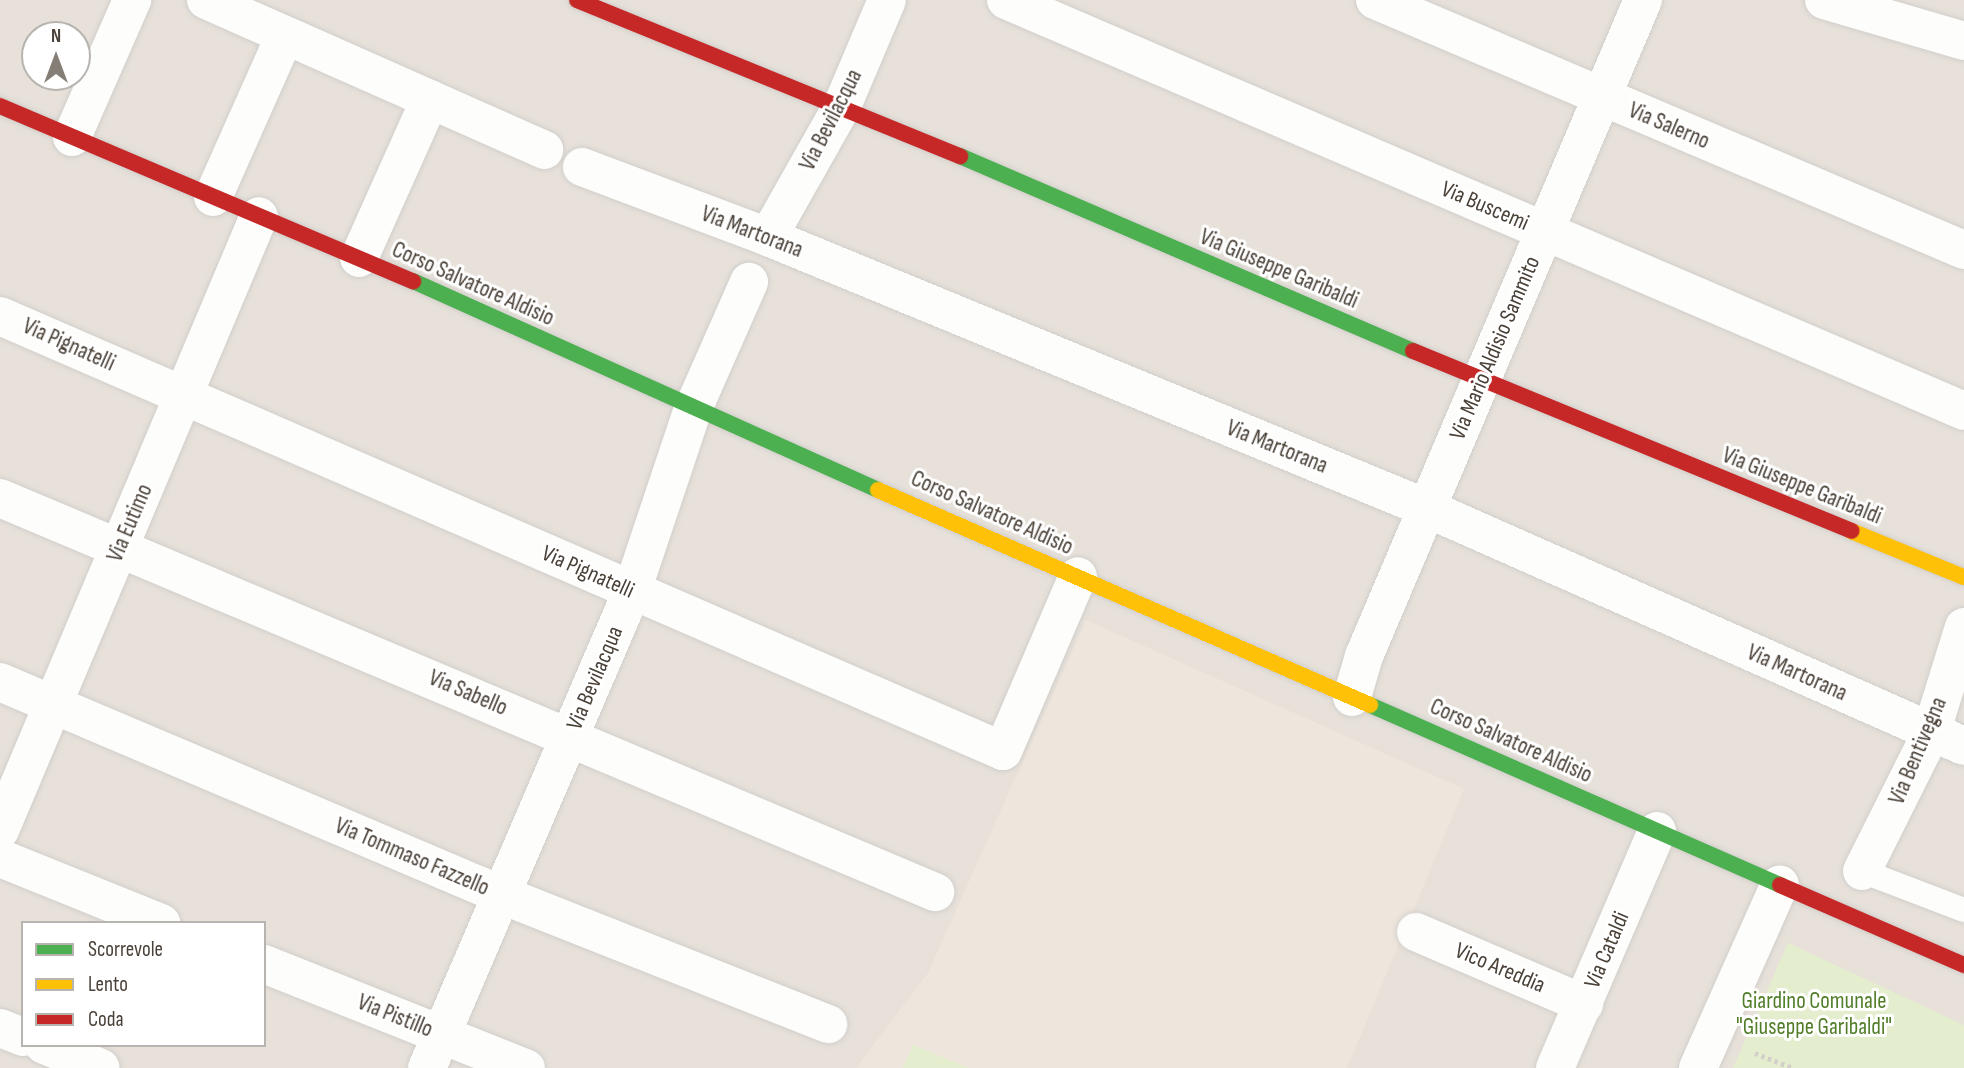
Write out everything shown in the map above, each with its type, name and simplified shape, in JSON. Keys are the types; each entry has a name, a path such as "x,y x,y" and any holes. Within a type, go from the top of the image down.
{"street":[{"path":"72,137 132,0"},
{"path":"206,0 544,150"},
{"name":"Via Giuseppe Garibaldi","path":"577,0 842,106 1481,380 1964,577"},
{"name":"Via Bevilacqua","path":"768,237 842,106 887,0"},
{"name":"Via Buscemi","path":"1006,0 1964,411"},
{"name":"Via Salerno","path":"1375,0 1964,250"},
{"name":"Via Mario Aldisio Sammito","path":"1352,697 1364,656 1643,0"},
{"path":"1824,0 1964,41"},
{"path":"213,197 285,35"},
{"path":"359,258 430,99"},
{"name":"Corso Salvatore Aldisio","path":"0,106 359,258 693,409 1964,965"},
{"name":"Via Martorana","path":"582,167 768,237 1426,508 1947,739"},
{"name":"Via Eutimo","path":"0,830 259,216"},
{"name":"Via Bevilacqua","path":"434,1052 632,592 693,409 749,282"},
{"name":"Via Pignatelli","path":"0,316 1003,751 1078,576"},
{"name":"Via Sabello","path":"0,498 571,735 935,892"},
{"name":"Via Bentivegna","path":"1862,871 1947,739 1964,627"},
{"name":"Via Tommaso Fazzello","path":"0,682 502,895 828,1024"},
{"name":"Via Cataldi","path":"1555,1068 1657,831"},
{"path":"0,858 157,921"},
{"path":"1698,1068 1780,884"},
{"name":"Vico Areddia","path":"1416,932 1584,1004"},
{"name":"Via Pistillo","path":"266,965 434,1052 526,1068"},
{"path":"0,1028 21,1036"},
{"path":"49,1047 101,1068"}],"lane":[{"path":"1862,871 1964,910"}],"path":[{"path":"1744,1049 1793,1068"}],"shaded area":[{"path":"0,0 1964,0 1964,1068 0,1068"},
{"path":"1086,620 1464,789 1347,1068 856,1068 928,973"}],"green space":[{"name":"Giardino Comunale \"Giuseppe Garibaldi\"","path":"1788,943 1964,1025 1964,1068 1733,1068"},
{"path":"913,1045 969,1068 903,1068"}],"traffic: fast":[{"path":"960,156 1413,351"},
{"path":"413,281 878,490"},
{"path":"1370,705 1780,885"}],"traffic: slow":[{"path":"878,490 1370,705"},
{"path":"1851,531 1964,577"}],"traffic: jam":[{"path":"577,0 960,156"},
{"path":"0,106 413,281"},
{"path":"1413,351 1851,531"},
{"path":"1780,885 1964,965"}]}
